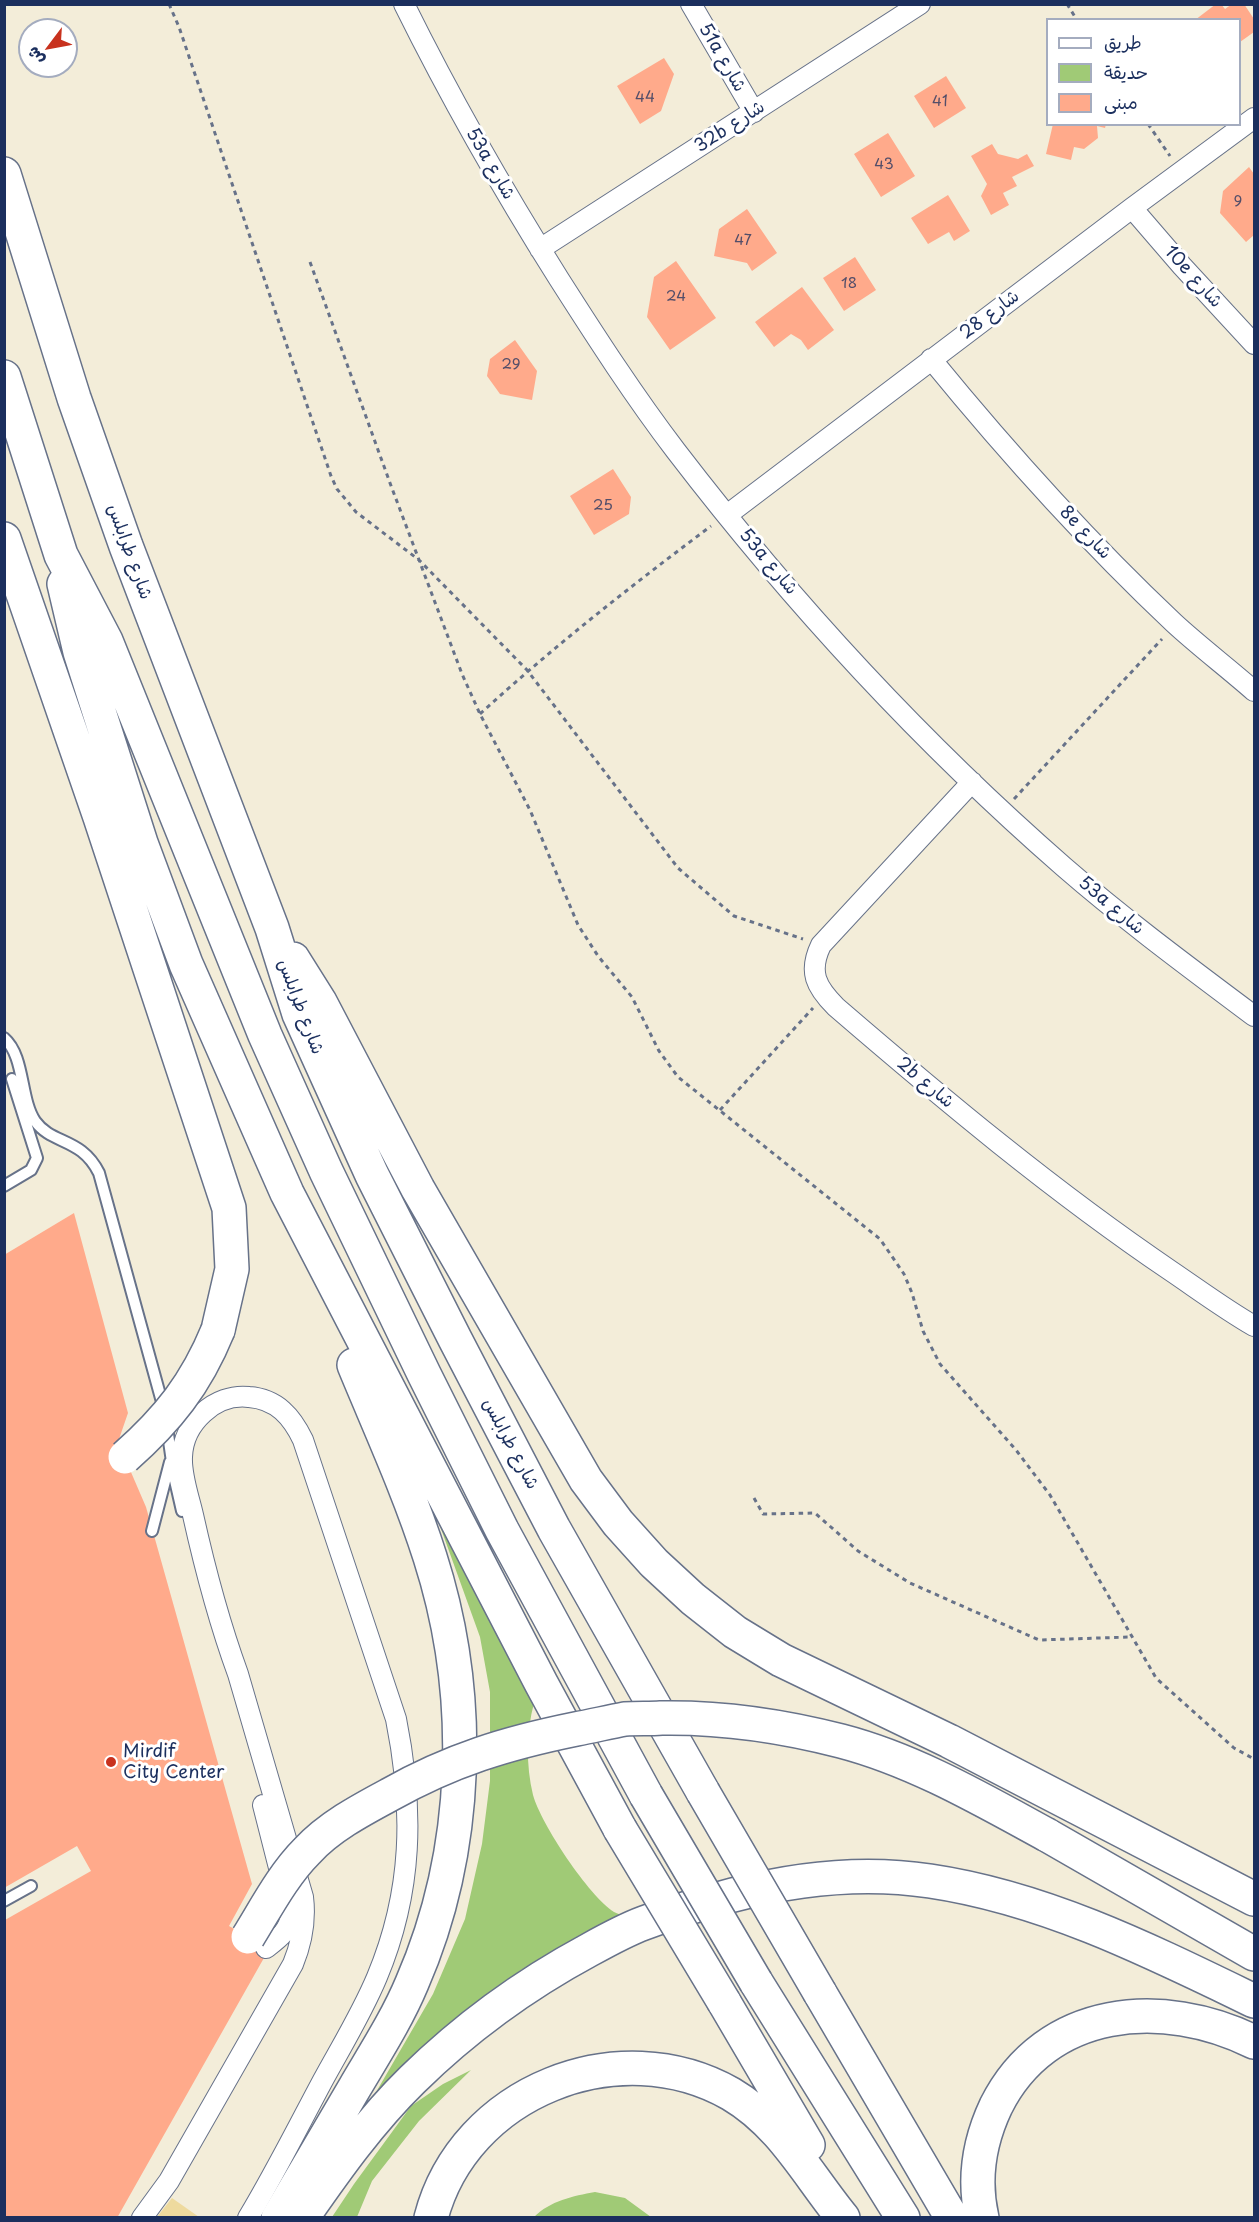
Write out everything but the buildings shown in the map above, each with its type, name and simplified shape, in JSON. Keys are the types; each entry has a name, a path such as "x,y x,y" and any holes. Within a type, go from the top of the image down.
{"highway":[{"name":"شارع طرابلس","path":"4,174 74,398 126,546 272,928 299,1014 372,1175 554,1529 703,1792 952,2217"},
{"path":"4,377 61,555 67,598 80,652 141,843 186,964 287,1193 536,1673 620,1829 851,2217"},
{"path":"4,539 100,817 229,1208 232,1269 218,1330 195,1378 180,1401 163,1421 125,1457"},
{"path":"61,555 106,641 265,1035 326,1171 502,1530 646,1795 756,1982 903,2217"},
{"path":"272,928 320,1002 418,1189 576,1462 618,1523 654,1563 718,1619 781,1660 949,1741 1254,1899"},
{"path":"278,2217 384,2038 412,1983 434,1925 449,1865 458,1804 460,1762 458,1709 450,1635 431,1558 418,1520 320,1283 287,1193"},
{"path":"253,1940 296,1863 306,1851 331,1830 416,1780 461,1760 508,1744 626,1719 694,1718 769,1725 842,1741 913,1766 982,1799 1254,1954"},
{"path":"1056,1840 1157,1884 1254,1934"},
{"path":"302,2217 338,2167 388,2105 450,2044 493,2010 567,1962 641,1924 748,1892 813,1880 871,1876 930,1881 992,1893 1080,1922 1254,2001"},
{"path":"982,2217 978,2194 978,2173 980,2151 986,2131 1006,2087 1029,2060 1057,2039 1094,2023 1133,2016 1153,2016 1216,2026 1254,2042"},
{"path":"431,2217 441,2189 454,2165 489,2123 533,2091 584,2072 614,2068 674,2072 703,2081 731,2094 756,2111 778,2132 843,2217"}],"street":[{"name":"53a شارع","path":"405,4 472,135 540,249 628,384 675,450 727,514 846,652 1002,811 1162,948 1254,1016"},
{"name":"51a شارع","path":"691,4 754,112"},
{"name":"32b شارع","path":"540,249 920,4"},
{"name":"شارع 28","path":"727,514 1254,118"},
{"name":"10e شارع","path":"1132,208 1254,344"},
{"name":"8e شارع","path":"931,359 997,440 1065,513 1175,624 1254,691"},
{"path":"821,945 972,782"},
{"name":"2b شارع","path":"821,945 814,960 815,977 825,996 932,1090 1032,1171 1137,1248 1254,1326"},
{"path":"141,2217 169,2181 293,1964 304,1924 303,1897 204,1564 182,1469 183,1446 196,1420 214,1404 237,1396 261,1399 283,1410 303,1440 390,1700 404,1758 408,1797 405,1876 398,1915 380,1968 356,2019 248,2217"},
{"path":"227,1645 232,1688 291,1915 290,1924 285,1932 253,1940"}],"lane":[{"path":"4,1038 14,1050 34,1119 48,1132 82,1150 99,1173 165,1413 171,1458 183,1512 204,1564"},
{"path":"4,1186 32,1170 37,1158 12,1079"},
{"path":"152,1531 171,1458"},
{"path":"4,1901 31,1886"}],"path":[{"path":"169,4 183,38 331,476 342,495 356,512 419,560 528,670 678,868 734,916 821,945"},
{"path":"1067,4 1076,18"},
{"path":"1149,126 1181,173"},
{"path":"310,262 338,345 462,674 530,810 570,906 588,941 632,998 652,1038 678,1077 880,1239 904,1274 923,1331 940,1364 1016,1450 1050,1495 1156,1678 1234,1748 1254,1759"},
{"path":"480,714 528,670 615,599 727,514"},
{"path":"1002,811 1175,624"},
{"path":"720,1110 825,996"},
{"path":"754,1498 763,1514 815,1513 858,1551 910,1583 1039,1641 1131,1637"}],"green space":[{"path":"449,1520 534,1703 529,1726 528,1761 533,1795 538,1808 579,1876 604,1904 614,1912 641,1919 584,1938 521,1970 410,2059 368,2106 433,1994 465,1919 482,1844 490,1781 490,1692 480,1637 440,1526"},
{"path":"471,2070 419,2121 372,2181 357,2217 332,2217 411,2106 443,2084"},
{"path":"595,2192 625,2198 651,2217 534,2217 555,2203 570,2197"}],"sand":[{"path":"172,2198 199,2217 157,2217"}],"place":[{"name":"Mirdif City Center","path":"111,1762"}]}
